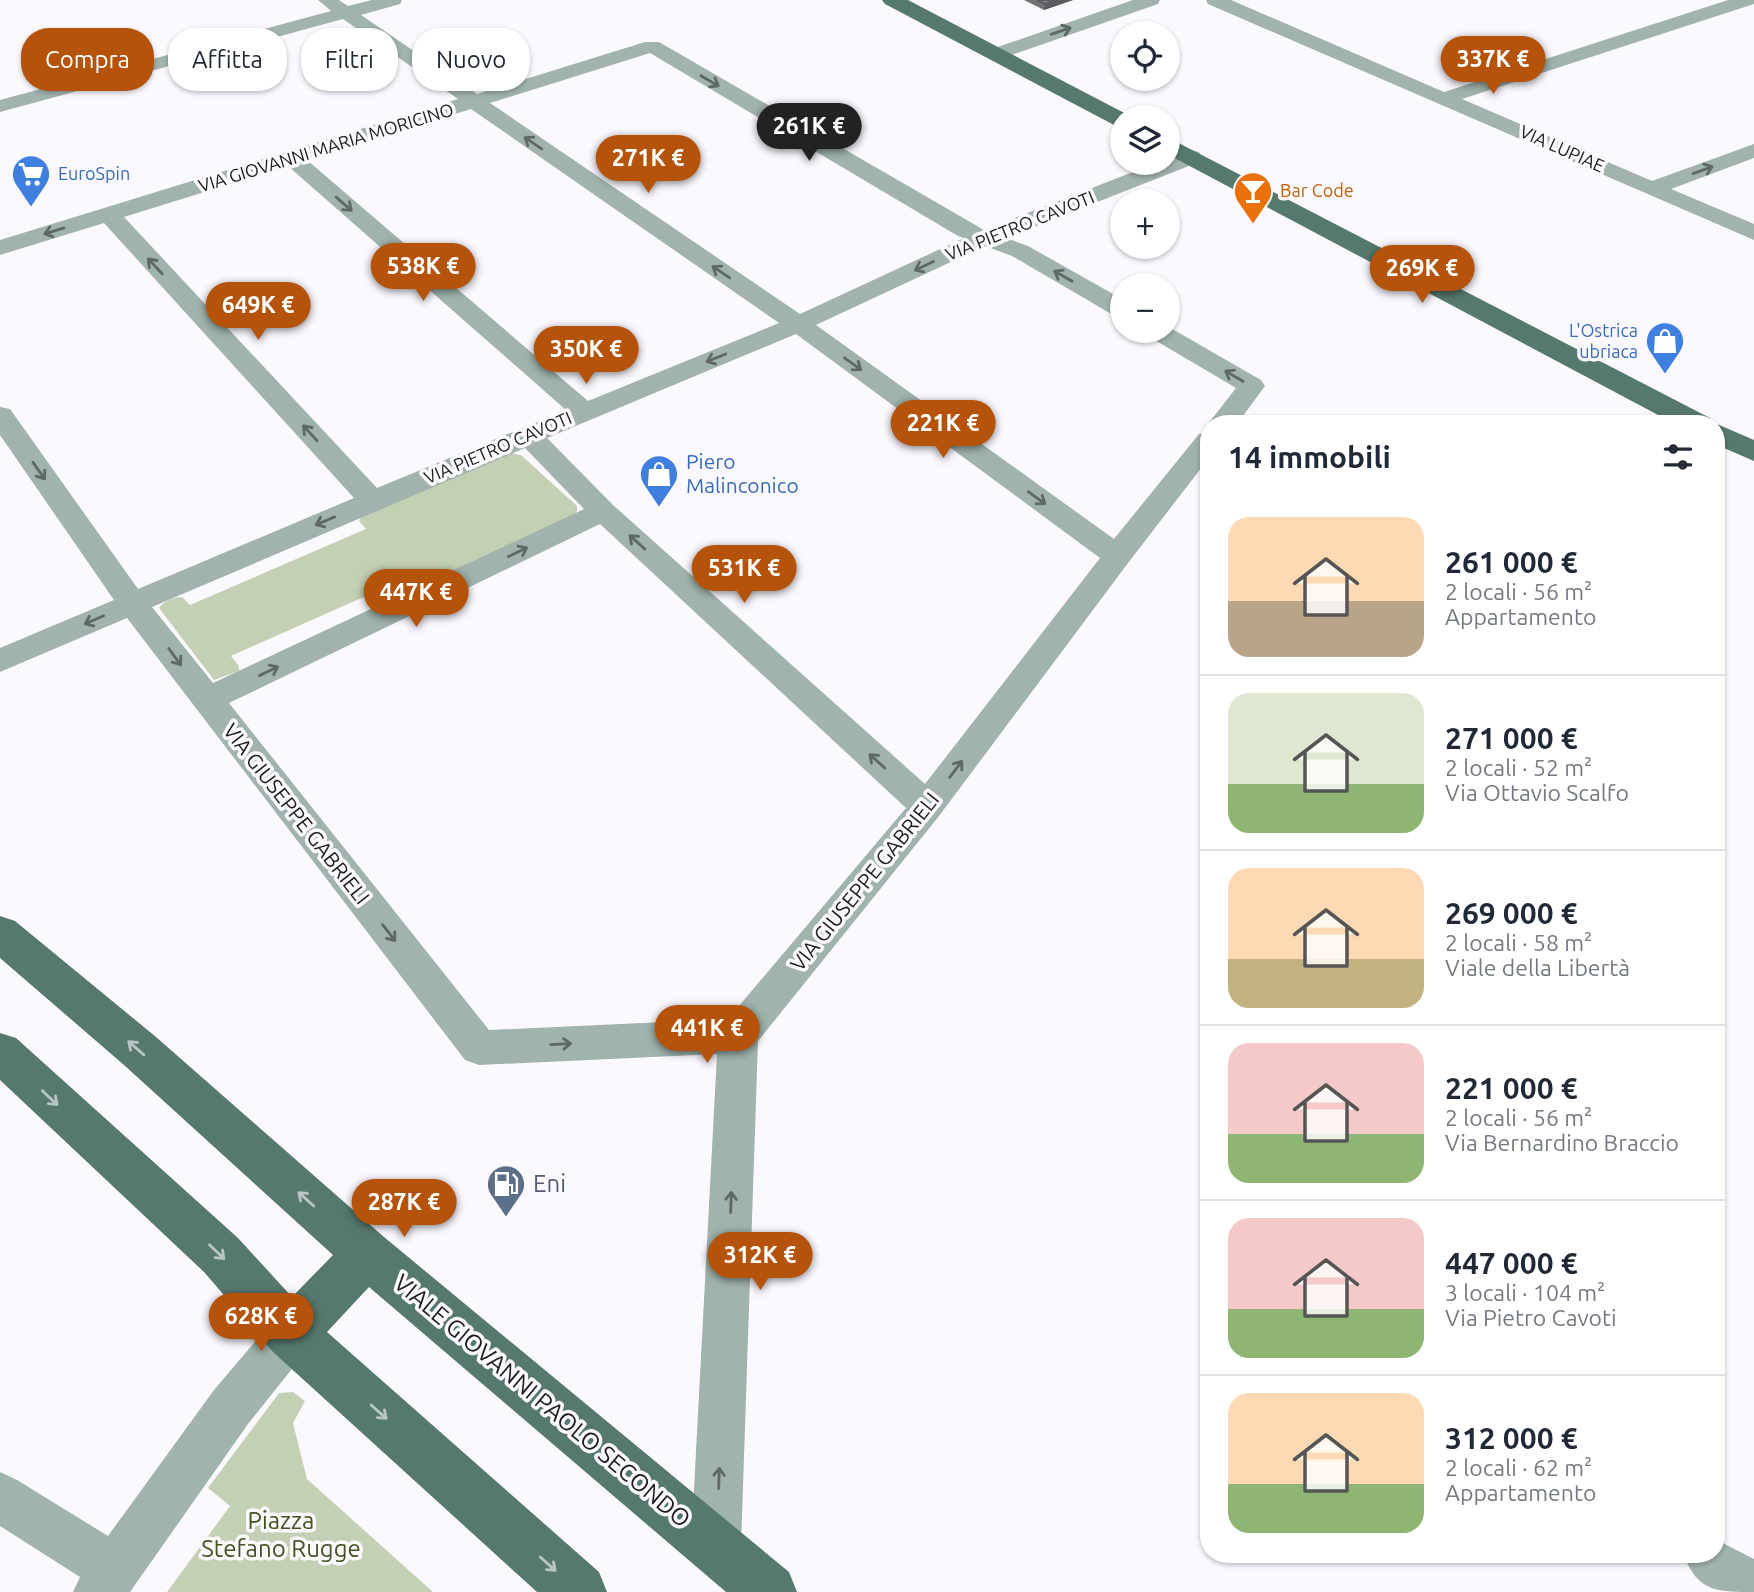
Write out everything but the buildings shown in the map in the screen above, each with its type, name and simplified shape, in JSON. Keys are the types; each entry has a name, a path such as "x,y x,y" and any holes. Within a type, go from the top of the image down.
{"main road":[{"path":"892,0 1110,114"},
{"path":"1180,151 1682,415"},
{"path":"1725,437 1754,452"},
{"name":"VIALE GIOVANNI PAOLO SECONDO","path":"0,933 140,1051 368,1254 769,1592"},
{"path":"0,1052 221,1255 291,1334 579,1592"},
{"path":"291,1334 368,1254"}],"street":[{"path":"327,0 798,324 1117,556"},
{"path":"0,106 393,0"},
{"path":"996,54 1152,0"},
{"name":"VIA LUPIAE","path":"1216,0 1754,233"},
{"path":"1445,98 1747,0"},
{"name":"VIA GIOVANNI MARIA MORICINO","path":"0,248 652,46 966,231 986,237"},
{"path":"1652,188 1754,151"},
{"name":"VIA PIETRO CAVOTI","path":"0,661 373,501 798,324 986,237 1191,157"},
{"path":"292,159 584,412"},
{"path":"109,215 373,501"},
{"path":"986,237 1020,251 1110,303"},
{"path":"1178,343 1252,386 1229,415"},
{"name":"VIA GIUSEPPE GABRIELI","path":"0,415 132,603 479,1048 737,1036 927,807 1117,556 1200,451"},
{"path":"529,436 603,511 927,807"},
{"path":"207,700 603,511"},
{"path":"716,1546 737,1036"},
{"path":"0,1497 107,1581 231,1407 291,1334"}],"green space":[{"path":"511,453 521,455 577,506 573,516 426,584 413,575 231,656 239,666 239,671 214,680 159,608 166,601 179,597 190,605 366,529 359,521 362,516"},
{"name":"Piazza Stefano Rugge","path":"293,1392 305,1401 293,1423 307,1479 433,1592 167,1592 230,1506 208,1488 279,1393"}],"place":[{"name":"EuroSpin","path":"31,208"},
{"name":"Bar Code","path":"1253,225"},
{"name":"L'Ostrica ubriaca","path":"1665,375"},
{"name":"Piero Malinconico","path":"659,508"},
{"name":"Eni","path":"506,1218"}]}
